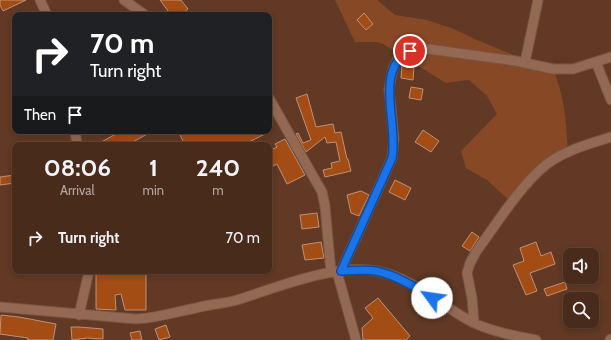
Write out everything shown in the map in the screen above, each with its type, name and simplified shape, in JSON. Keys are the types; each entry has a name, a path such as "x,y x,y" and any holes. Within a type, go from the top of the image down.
{"street":[{"path":"40,0 46,12"},
{"path":"124,0 141,12"},
{"path":"524,62 538,0"},
{"path":"336,272 392,158 394,139 389,88 393,69 398,59 410,51 428,49 524,62 553,69 572,69 611,57"},
{"path":"596,62 611,100"},
{"path":"272,103 322,192 336,272 356,340"},
{"path":"474,323 472,298 467,273 470,262 476,252 529,182 546,165 568,152 611,137"},
{"path":"0,307 79,315 152,319 236,300 270,288 336,272 369,270 390,275 410,284 474,323 507,335 536,340"},
{"path":"79,315 88,274"}],"shaded area":[{"path":"335,0 377,0 395,15 427,20 454,29 540,66 553,69 560,90 566,120 568,152 546,165 512,203 487,180 466,168 461,151 497,114 487,96 469,80 446,83 383,44 376,42 355,42"}],"building":[{"path":"0,0 26,0 3,11 0,5"},
{"path":"160,0 181,0 188,9 184,12 169,12"},
{"path":"364,13 373,24 366,30 357,20"},
{"path":"402,65 414,66 413,80 401,78"},
{"path":"411,87 423,89 421,100 409,98"},
{"path":"307,94 316,127 333,124 335,133 341,132 351,171 325,177 323,170 332,168 331,163 340,161 336,142 327,143 325,137 306,152 296,134 298,133 303,143 311,140 296,98"},
{"path":"423,130 439,141 431,152 415,142"},
{"path":"116,134 147,134 133,142 101,142"},
{"path":"180,134 265,134 249,142 184,142"},
{"path":"285,139 305,175 287,184 277,164 272,166 272,150 277,147 275,144"},
{"path":"12,175 12,183 0,185 0,177"},
{"path":"395,180 411,188 405,200 389,192"},
{"path":"361,191 369,195 359,216 351,213 347,195"},
{"path":"317,213 319,227 302,229 300,215"},
{"path":"472,232 479,237 470,251 462,246"},
{"path":"321,242 324,258 305,260 302,245"},
{"path":"536,242 541,256 551,252 555,264 530,273 537,291 526,295 513,265 524,261 520,248"},
{"path":"96,274 146,274 146,310 125,310 121,294 115,295 116,310 96,309"},
{"path":"563,283 566,284 567,289 547,296 544,289"},
{"path":"378,298 410,336 406,340 363,340 362,328 373,318 365,308"},
{"path":"1,315 56,324 53,340 28,340 28,338 0,334"},
{"path":"166,325 170,337 159,340 155,329"},
{"path":"71,327 103,329 103,339 87,338 72,340"},
{"path":"140,331 142,340 132,340 130,333"}],"route":[{"path":"410,51 398,59 393,69 389,88 394,139 392,158 378,192 341,271 376,271 390,275 410,284 432,298"}]}
